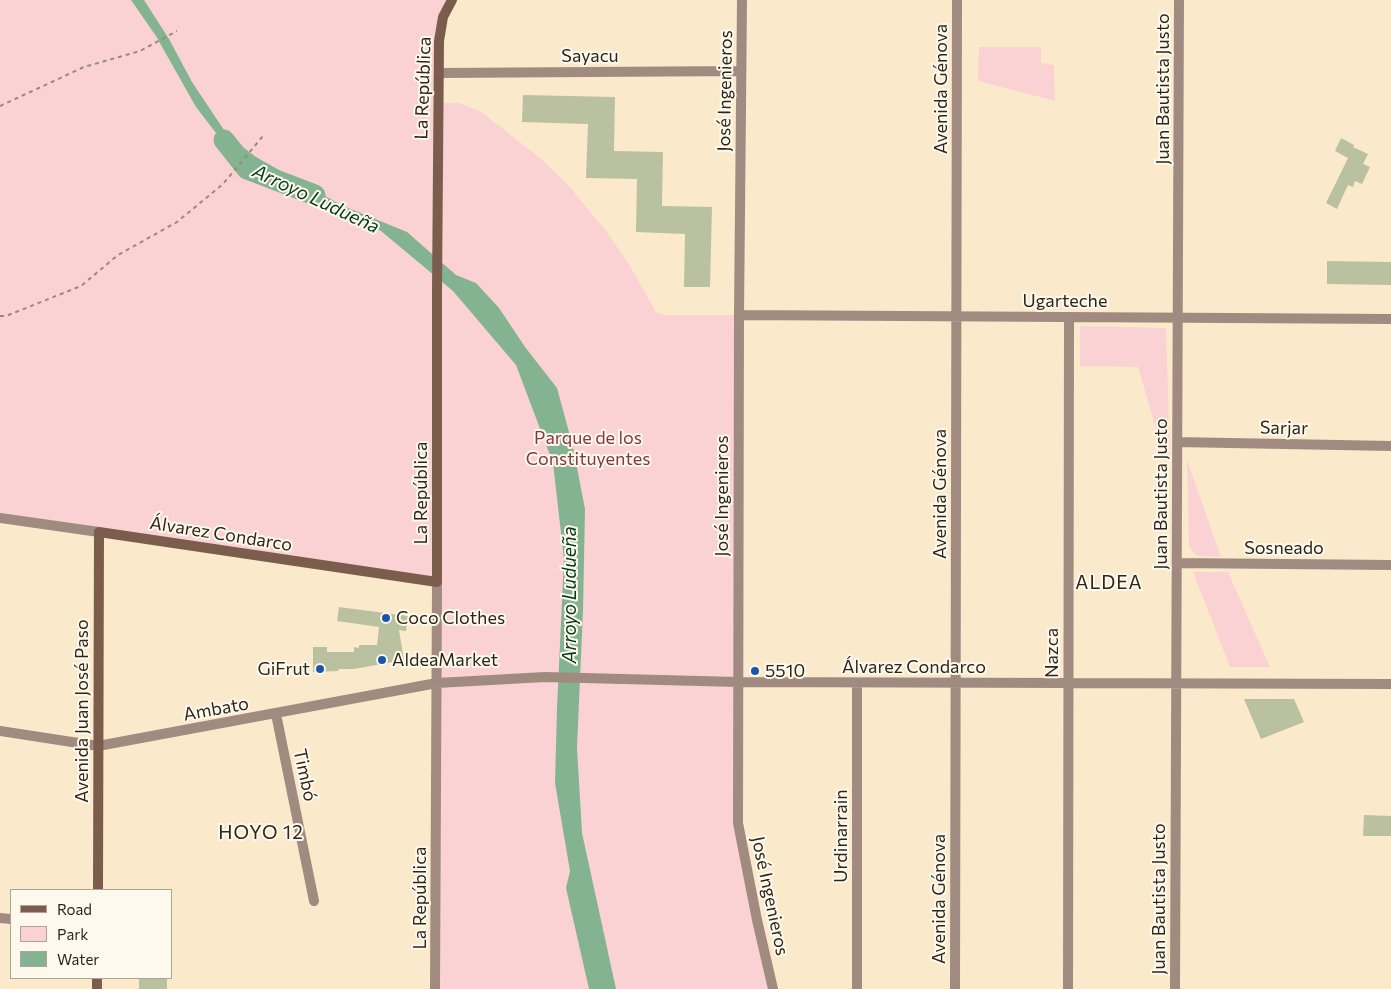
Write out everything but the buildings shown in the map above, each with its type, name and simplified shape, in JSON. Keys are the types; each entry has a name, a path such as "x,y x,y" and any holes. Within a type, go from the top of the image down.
{"main road":[{"name":"La República","path":"437,582 439,41 443,17 452,0"},
{"name":"Álvarez Condarco","path":"99,532 437,582"},
{"name":"Avenida Juan José Paso","path":"98,889 99,532"}],"street":[{"name":"José Ingenieros","path":"742,0 738,823 773,989"},
{"name":"Avenida Génova","path":"955,989 958,0"},
{"name":"Juan Bautista Justo","path":"1175,989 1179,0"},
{"name":"Sayacu","path":"439,73 741,71"},
{"name":"Ugarteche","path":"739,315 1391,319"},
{"name":"Nazca","path":"1068,989 1069,317"},
{"name":"Sarjar","path":"1177,442 1391,446"},
{"name":"Álvarez Condarco","path":"0,518 99,532"},
{"name":"Sosneado","path":"1177,563 1391,565"},
{"name":"La República","path":"435,989 437,582"},
{"name":"Álvarez Condarco","path":"437,683 545,677 857,683 1391,684"},
{"name":"Ambato","path":"0,731 98,746 437,683"},
{"name":"Urdinarrain","path":"856,989 857,683"},
{"name":"Timbó","path":"276,714 314,901"}],"path":[{"path":"0,106 84,66 140,51 177,31"},
{"path":"0,316 6,316 81,286 118,255 177,222 223,184 263,136"}],"green space":[{"name":"Parque de los Constituyentes","path":"0,0 452,0 443,17 439,103 458,103 480,111 540,158 569,186 606,231 629,264 656,312 664,315 739,315 738,823 773,989 435,989 437,583 0,518"},
{"path":"979,47 1041,47 1041,63 1054,65 1055,101 978,81"},
{"path":"1080,326 1166,328 1170,459 1165,459 1138,367 1080,366"},
{"path":"1187,460 1221,557 1197,556 1189,547"},
{"path":"1193,572 1228,572 1270,667 1230,667"}],"water":[{"name":"Arroyo Ludueña","path":"131,0 144,0 169,39 192,82 228,136 256,157 341,205 407,232 456,275 476,283 499,308 525,347 557,388 573,447 585,509 577,748 582,833 616,989 589,989 566,888 570,871 555,783 564,559 553,463 516,365 453,291 381,231 236,159 196,107 156,36"}],"waterway":[{"name":"Arroyo Ludueña","path":"224,140 247,169 315,195"}],"place":[{"name":"Coco Clothes","path":"386,618"},
{"name":"AldeaMarket","path":"382,660"},
{"name":"GiFrut","path":"320,669"},
{"name":"5510","path":"755,671"}],"district":[{"name":"ALDEA","path":"1109,583"},
{"name":"HOYO 12","path":"261,833"}]}
